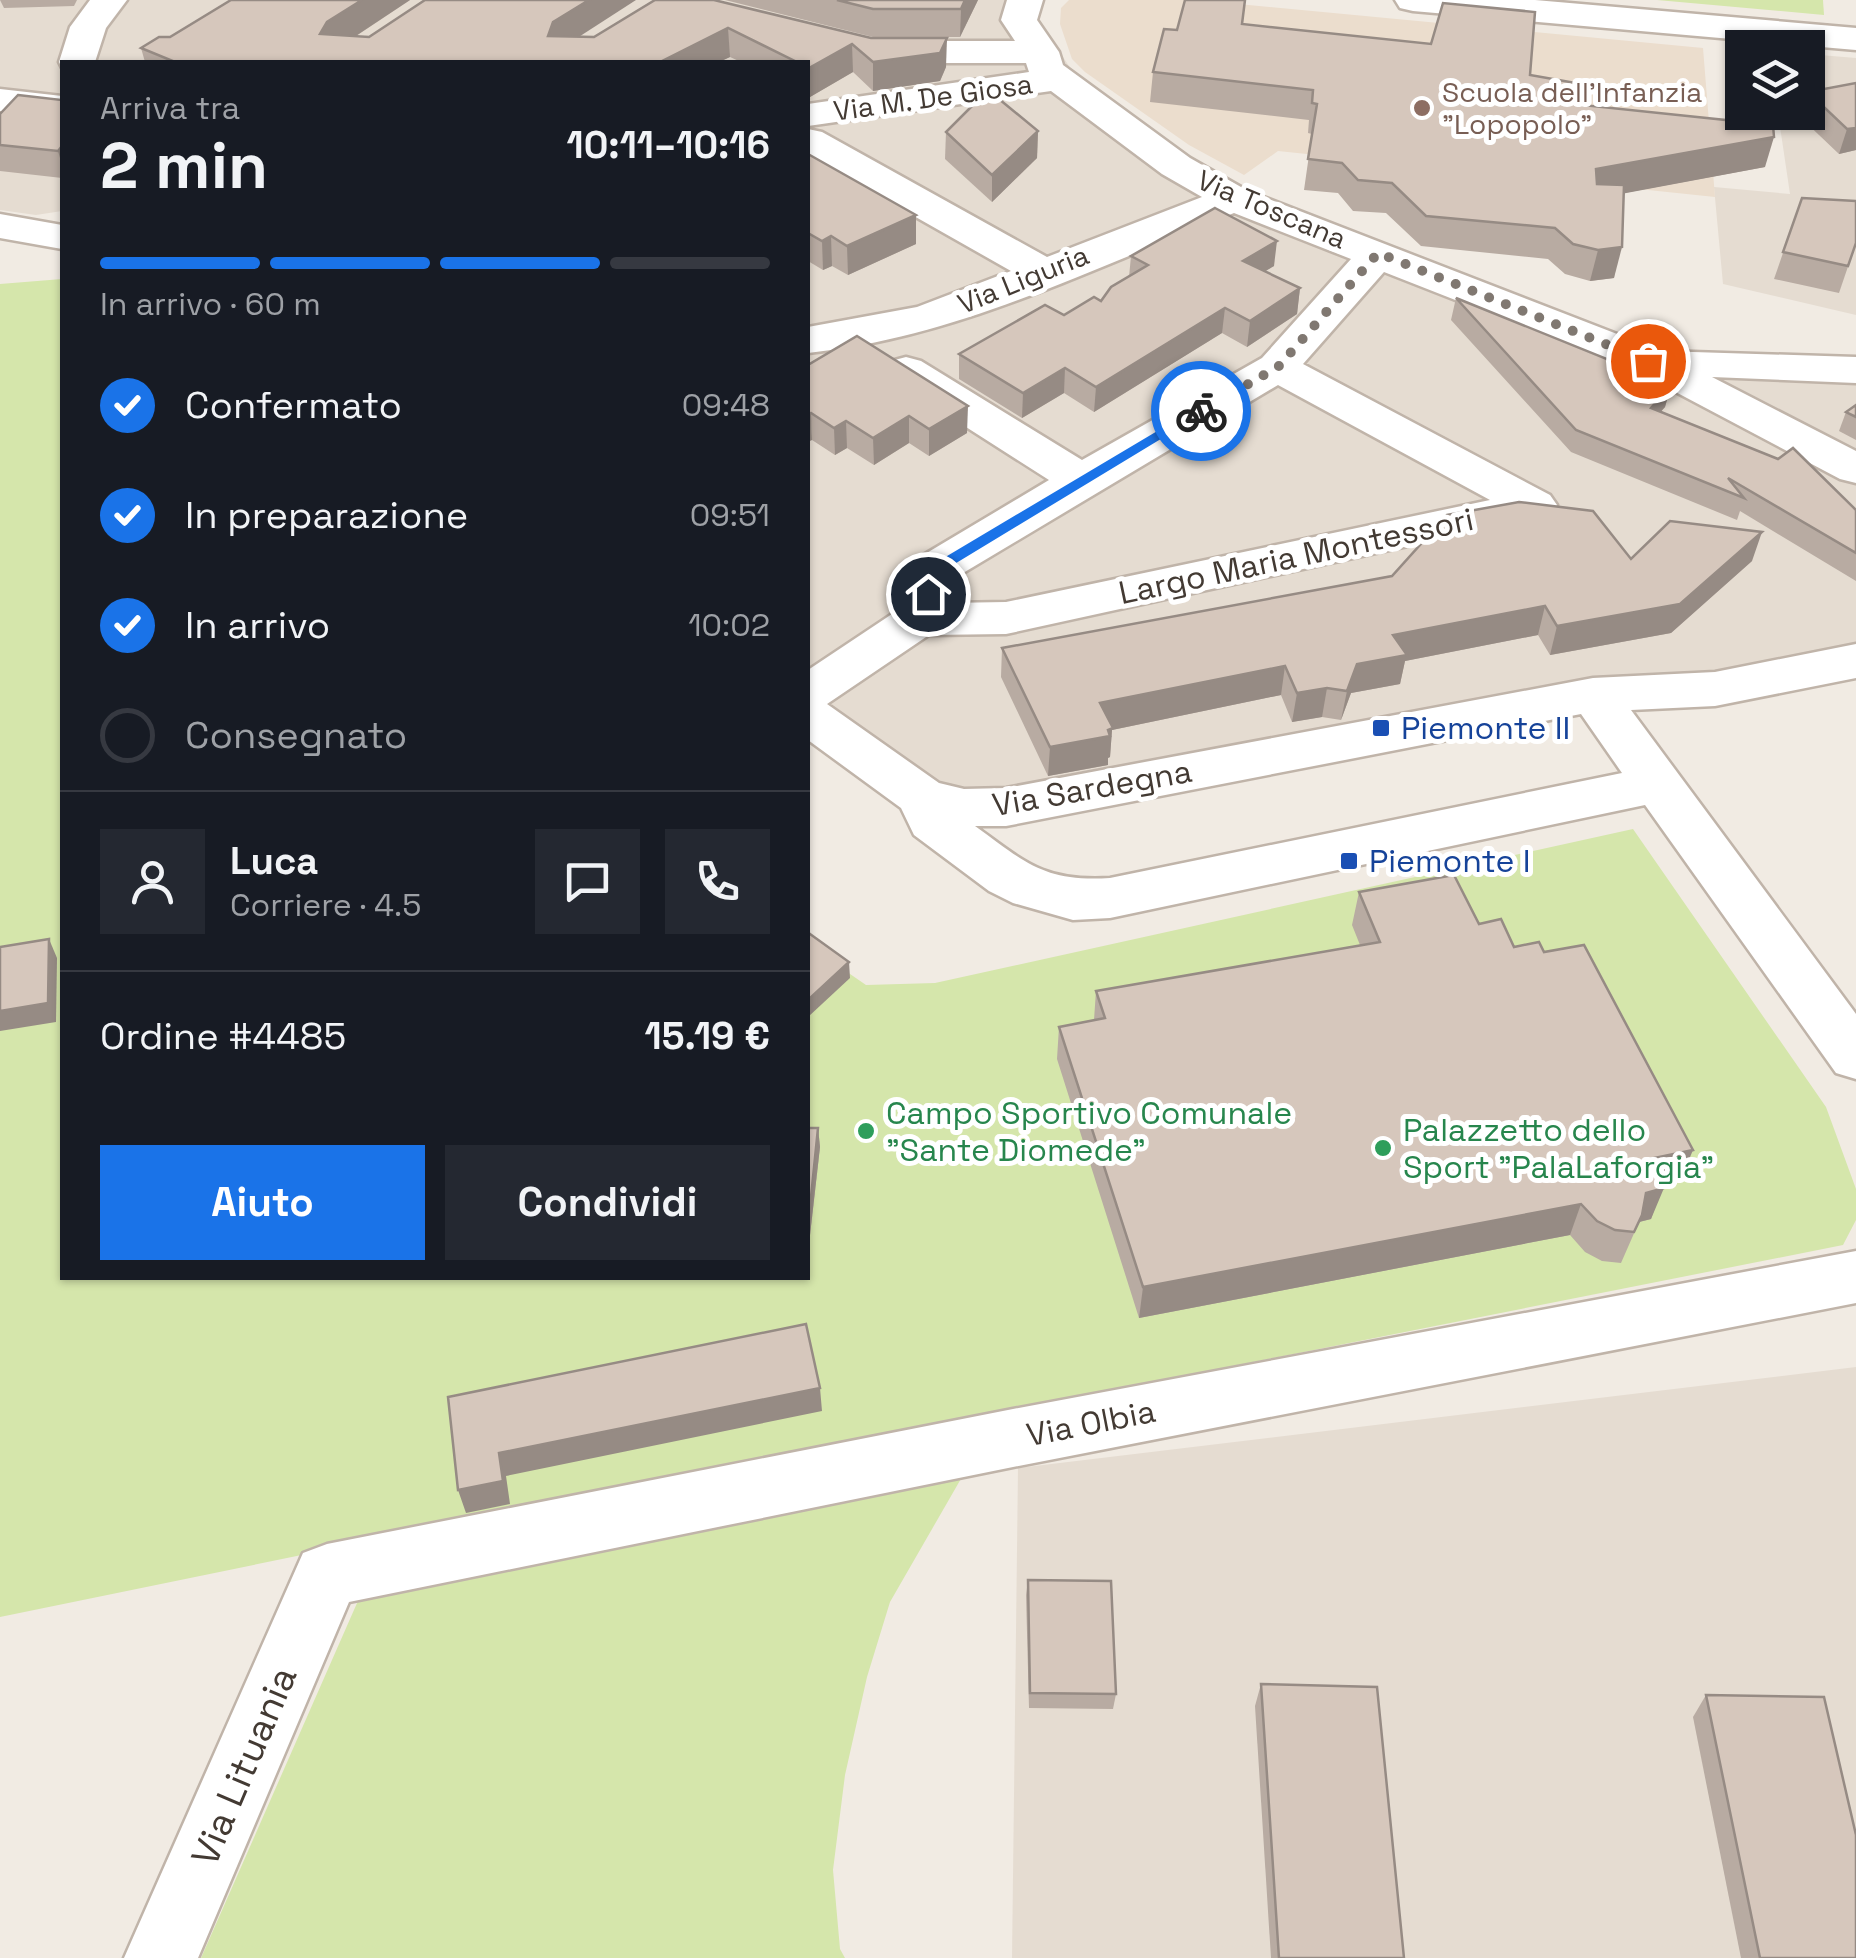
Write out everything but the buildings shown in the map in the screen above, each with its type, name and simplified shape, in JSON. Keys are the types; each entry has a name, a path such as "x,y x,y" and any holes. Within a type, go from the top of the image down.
{"street":[{"path":"78,60 88,27 109,0"},
{"name":"Via Toscana","path":"1025,0 1019,20 1050,65 1176,166 1234,199 1648,361 1856,469"},
{"path":"1412,0 1852,39 1843,0"},
{"path":"932,96 855,47 1050,65"},
{"name":"Via M. De Giosa","path":"810,114 932,96 1050,65"},
{"path":"0,100 60,107"},
{"path":"810,141 1041,271"},
{"name":"Via Liguria","path":"829,338 930,317 1234,199"},
{"path":"0,226 60,238"},
{"path":"810,692 919,620 937,568 1278,367 1378,253"},
{"path":"829,338 1081,480"},
{"name":"Via Toscana","path":"1648,361 1856,370"},
{"name":"Largo Maria Montessori","path":"919,620 1006,618 1534,504 1278,367"},
{"name":"Via Sardegna","path":"924,798 964,808 1006,807 1593,695 1715,688 1856,661"},
{"path":"1593,695 1856,1057"},
{"path":"810,716 924,798"},
{"name":"Via Sardegna","path":"924,798 932,822 1008,877 1032,889 1073,900 1110,898 1657,784"},
{"name":"Via Olbia","path":"327,1575 1856,1276"},
{"name":"Via Lituania","path":"161,1958 327,1575"}],"shaded area":[{"path":"0,0 1025,0 1077,78 1229,182 1644,351 1856,381 1856,661 1006,807 923,798 810,716 810,60 60,60 60,211 36,215 0,210"},
{"name":"Scuola dell'Infanzia \"Lopopolo\"","path":"1069,0 1196,0 1703,48 1715,197 1278,151 1244,175 1189,145 1072,59 1060,24 1061,8"},
{"path":"1825,55 1856,58 1856,315 1723,284 1714,187 1790,194 1781,130 1825,130"},
{"path":"1856,1367 1856,1958 1012,1958 1018,1468"}],"green space":[{"path":"1657,0 1823,0 1824,15"},
{"path":"60,279 60,1280 810,1280 810,946 866,985 935,983 1633,829 1826,1107 1856,1189 1856,1220 1843,1245 906,1431 0,1617 0,284"},
{"path":"962,1477 890,1602 867,1677 845,1775 833,1870 840,1949 845,1958 201,1958 361,1594 380,1584"}],"way so far":[{"path":"1201,411 1278,367 1378,253 1648,361"}],"place":[{"name":"Scuola dell'Infanzia \"Lopopolo\"","path":"1422,108"},
{"name":"Piemonte II","path":"1381,728"},
{"name":"Piemonte I","path":"1349,861"},
{"name":"Campo Sportivo Comunale \"Sante Diomede\"","path":"866,1131"},
{"name":"Palazzetto dello Sport \"PalaLaforgia\"","path":"1383,1148"}],"route":[{"path":"928,594 937,568 1201,411"}]}
